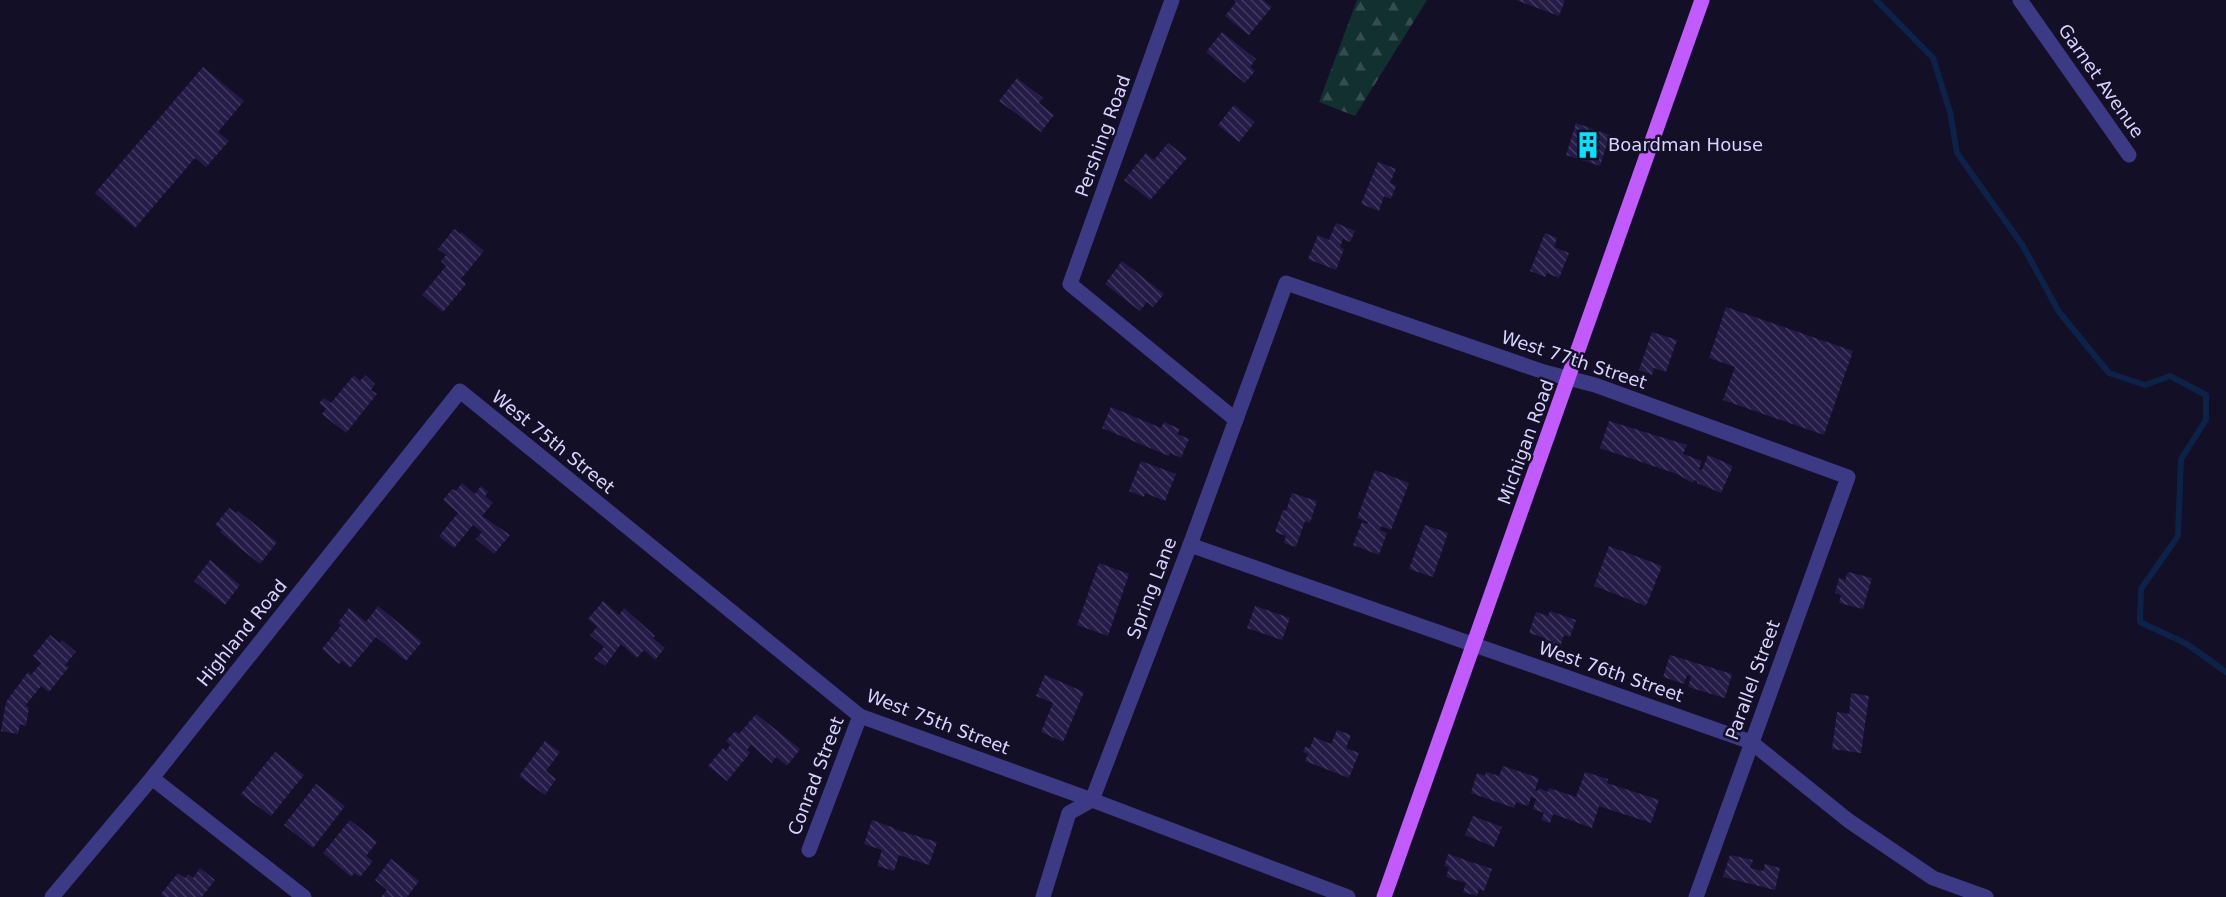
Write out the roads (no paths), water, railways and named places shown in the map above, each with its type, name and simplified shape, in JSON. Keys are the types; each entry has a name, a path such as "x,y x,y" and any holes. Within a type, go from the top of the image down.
{"main road":[{"name":"Michigan Road","path":"1384,897 1702,0"}],"street":[{"name":"Pershing Road","path":"1172,0 1070,284 1236,420"},
{"name":"Garnet Avenue","path":"2020,0 2129,155"},
{"name":"West 77th Street","path":"1286,282 1544,372 1595,385 1848,477"},
{"name":"Spring Lane","path":"1092,800 1190,545 1286,282"},
{"name":"West 75th Street","path":"460,391 860,716 1092,800 1348,897"},
{"name":"Highland Road","path":"51,897 152,778 460,391"},
{"name":"Parallel Street","path":"1696,897 1848,477"},
{"name":"West 76th Street","path":"1190,545 1751,742 1849,821 1933,878 1986,897"},
{"name":"Conrad Street","path":"808,850 860,716"},
{"path":"152,778 304,897"},
{"path":"1043,897 1069,813 1092,800"}],"waterway":[{"path":"1876,0 1933,58 1950,112 1957,153 2023,246 2059,312 2109,373 2145,385 2170,376 2206,395 2206,420 2181,459 2178,536 2141,589 2140,622 2187,644 2226,672"}],"place":[{"name":"Boardman House","path":"1588,145"}]}
